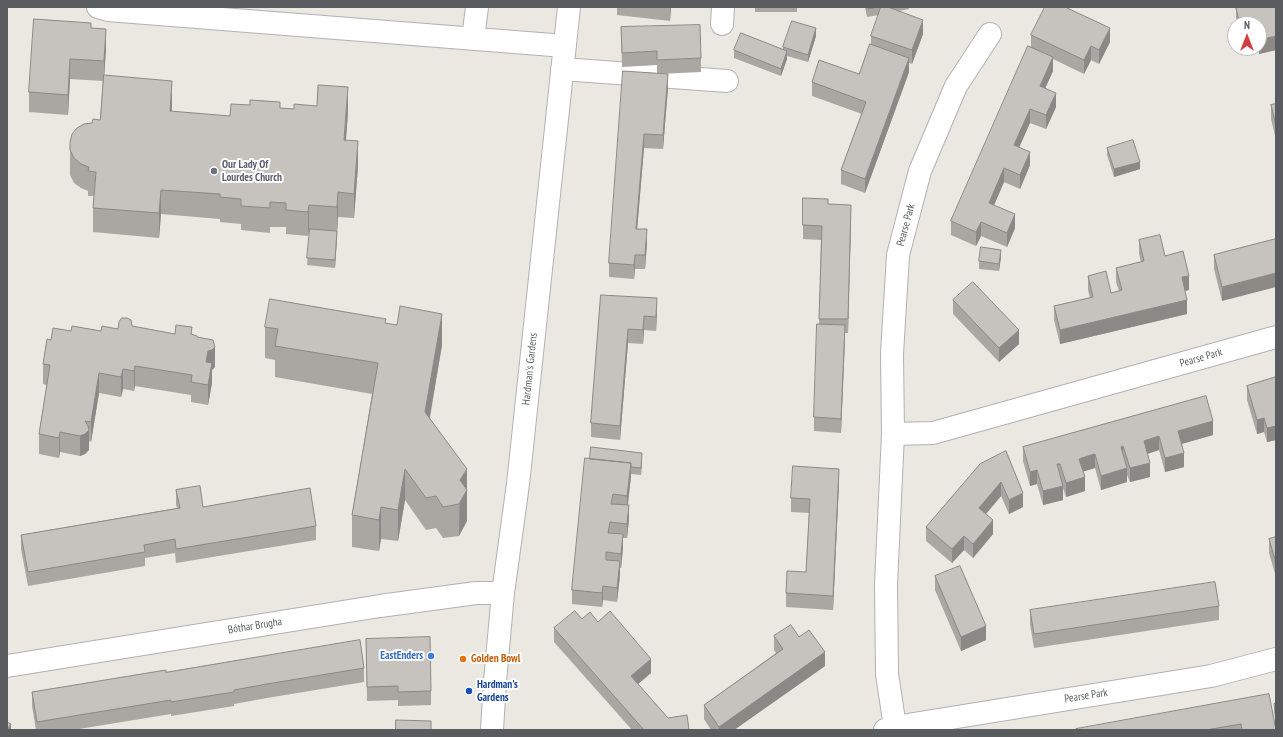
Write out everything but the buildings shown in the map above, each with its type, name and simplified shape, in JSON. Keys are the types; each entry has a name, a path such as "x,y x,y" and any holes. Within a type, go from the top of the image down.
{"street":[{"path":"98,7 108,10 565,46"},
{"path":"473,38 477,7"},
{"name":"Hardman's Gardens","path":"492,730 503,593 519,476 569,7"},
{"name":"Pearse Park","path":"990,34 956,86 920,171 898,255 892,354 893,434 886,584 887,674 890,728 1211,676 1276,659"},
{"path":"562,69 727,80"},
{"name":"Pearse Park","path":"893,434 933,433 1276,336"},
{"name":"Bóthar Brugha","path":"7,666 380,606 476,593 503,593"}],"place":[{"name":"Our Lady Of Lourdes Church","path":"214,171"},
{"name":"EastEnders","path":"431,656"},
{"name":"Golden Bowl","path":"463,659"},
{"name":"Hardman's Gardens","path":"469,691"}]}
